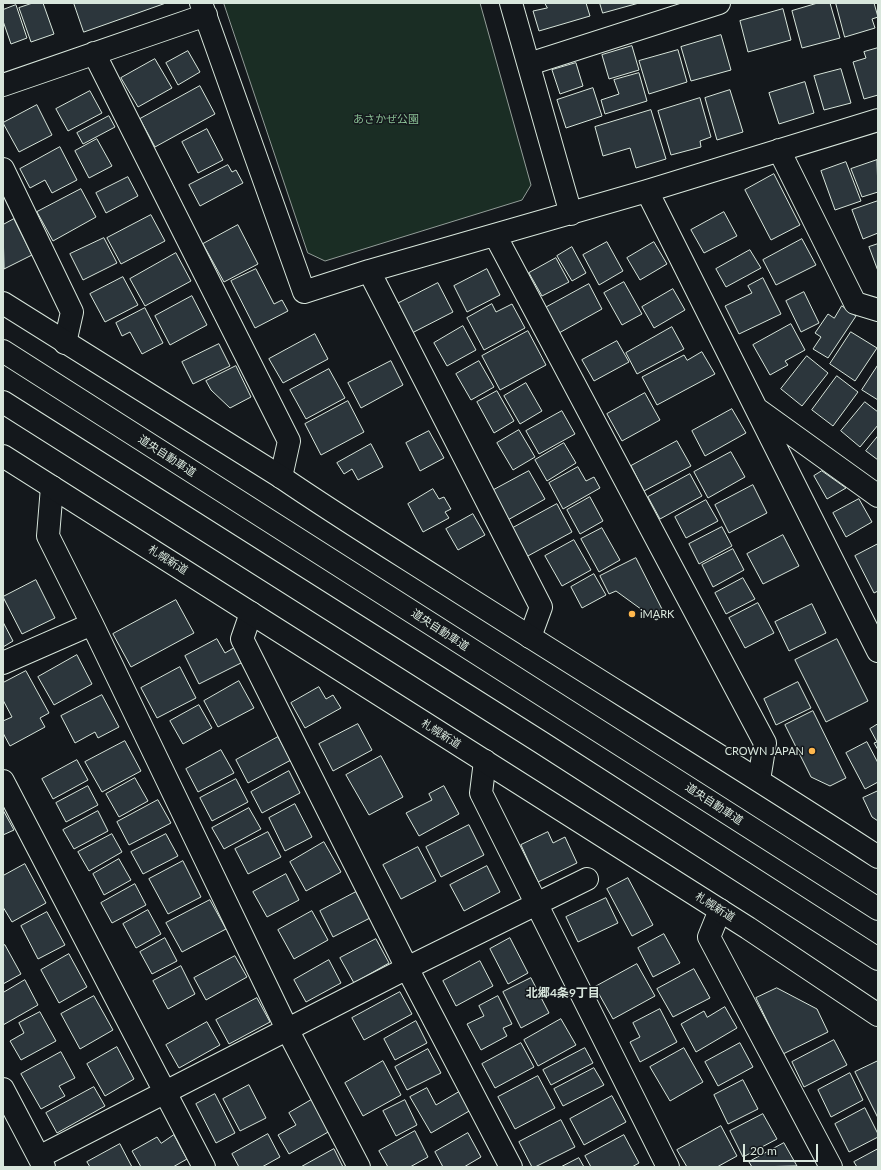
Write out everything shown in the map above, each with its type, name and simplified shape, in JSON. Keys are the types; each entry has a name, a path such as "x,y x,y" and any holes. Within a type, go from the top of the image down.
{"main road":[{"path":"511,3 571,214"},
{"path":"529,64 719,3"},
{"path":"3,85 94,53 203,9 304,292 369,271 571,214 878,120"},
{"path":"94,53 289,441 281,478"},
{"path":"779,150 855,303 878,310"},
{"path":"3,169 72,312 65,342"},
{"path":"647,191 878,651"},
{"path":"495,235 765,743 759,780"},
{"path":"369,271 541,607 530,637"},
{"path":"3,302 530,637 759,780 878,857"},
{"name":"道央自動車道","path":"3,351 878,909"},
{"path":"3,402 542,743 878,959"},
{"path":"755,407 878,496"},
{"name":"札幌新道","path":"3,456 720,910 878,1015"},
{"path":"52,487 48,536 92,624 287,1029 359,1167"},
{"path":"251,613 242,639 407,968 511,1167"},
{"path":"3,663 92,624"},
{"path":"485,761 481,793 668,1167"},
{"path":"3,780 204,1167"},
{"path":"3,1089 41,1162 165,1092 407,968 587,879"},
{"path":"720,910 709,937 831,1167"}],"green space":[{"name":"あさかぜ公園","path":"224,3 480,3 531,185 522,200 325,261 308,253"}],"building":[{"path":"33,3 43,3 54,34 31,42 19,8"},
{"path":"74,3 166,3 84,32"},
{"path":"545,3 586,3 590,16 539,31 533,11 547,8"},
{"path":"600,3 639,3 603,13"},
{"path":"818,3 830,3 840,38 802,48 792,11"},
{"path":"836,3 874,3 878,17 872,19 875,28 845,37"},
{"path":"16,5 27,38 11,44 3,21 3,10"},
{"path":"783,9 791,40 748,52 740,21"},
{"path":"721,35 731,70 691,81 681,47"},
{"path":"632,46 639,70 609,79 602,55"},
{"path":"878,48 878,95 864,99 853,62 866,58 864,52"},
{"path":"678,50 687,82 649,94 639,61"},
{"path":"188,51 200,72 178,85 166,63"},
{"path":"155,59 172,88 138,107 121,78"},
{"path":"576,63 583,86 560,94 552,70"},
{"path":"841,69 851,103 824,110 814,76"},
{"path":"639,73 647,101 605,114 601,100 619,94 614,80"},
{"path":"805,82 814,113 779,124 769,93"},
{"path":"200,86 215,114 155,147 140,119"},
{"path":"593,88 602,116 566,128 557,100"},
{"path":"730,90 743,132 717,140 705,98"},
{"path":"90,91 102,113 68,131 56,109"},
{"path":"700,98 711,137 700,141 701,147 671,155 658,111"},
{"path":"37,105 52,135 19,152 3,123"},
{"path":"651,110 666,159 636,168 630,148 603,156 595,127"},
{"path":"109,116 115,127 83,144 77,133"},
{"path":"207,129 223,160 198,173 182,142"},
{"path":"97,139 112,166 89,178 75,151"},
{"path":"60,147 77,180 52,193 45,180 30,188 20,169"},
{"path":"877,160 878,192 862,197 851,169"},
{"path":"846,162 861,201 835,210 821,171"},
{"path":"228,165 232,172 236,170 243,183 200,206 189,185"},
{"path":"774,174 800,225 771,240 745,190"},
{"path":"128,177 138,196 106,213 96,193"},
{"path":"81,189 96,217 53,241 37,212"},
{"path":"878,201 878,233 863,239 852,210"},
{"path":"724,212 737,236 704,253 691,230"},
{"path":"151,215 165,241 121,264 107,238"},
{"path":"14,219 32,255 4,269 3,225"},
{"path":"238,225 258,264 224,282 203,244"},
{"path":"104,238 117,263 83,280 70,254"},
{"path":"802,239 816,265 776,285 763,260"},
{"path":"607,242 623,271 599,285 583,255"},
{"path":"654,242 667,264 640,280 627,258"},
{"path":"878,244 878,271 869,247"},
{"path":"572,247 586,273 572,281 557,256"},
{"path":"750,250 761,268 726,287 716,269"},
{"path":"176,253 191,281 145,306 130,279"},
{"path":"556,258 569,282 542,296 529,273"},
{"path":"256,269 274,304 282,300 288,311 255,328 231,281"},
{"path":"487,269 500,295 467,312 454,286"},
{"path":"123,277 138,305 105,322 90,294"},
{"path":"763,278 781,314 739,334 725,306 752,293 748,286"},
{"path":"624,282 642,314 622,325 604,293"},
{"path":"438,283 453,312 412,333 397,304"},
{"path":"589,284 602,309 559,333 545,308"},
{"path":"673,289 685,310 654,328 642,307"},
{"path":"804,292 819,323 801,332 786,301"},
{"path":"192,296 207,325 170,345 155,316"},
{"path":"492,304 496,312 512,304 525,328 484,350 467,318"},
{"path":"842,306 856,316 828,358 813,349 821,337 815,333 828,314 834,318"},
{"path":"145,308 163,343 142,354 130,332 122,336 116,323"},
{"path":"791,324 805,350 785,361 788,365 770,375 753,345"},
{"path":"463,326 476,350 447,366 434,343"},
{"path":"672,327 684,349 637,374 626,353"},
{"path":"528,331 546,365 500,390 482,356"},
{"path":"851,332 877,348 855,381 830,364"},
{"path":"315,334 328,359 283,383 269,359"},
{"path":"617,341 629,362 594,381 582,360"},
{"path":"219,344 230,366 193,384 182,362"},
{"path":"702,352 715,374 657,405 642,377 684,355 687,360"},
{"path":"807,356 828,373 802,406 781,389"},
{"path":"391,361 403,385 361,408 348,383"},
{"path":"479,361 494,387 471,400 456,374"},
{"path":"878,365 878,400 862,390"},
{"path":"236,366 251,397 230,408 211,390 206,381"},
{"path":"329,369 345,398 306,419 290,390"},
{"path":"837,376 858,392 833,426 812,410"},
{"path":"526,383 542,411 520,424 504,396"},
{"path":"497,391 514,421 494,433 477,402"},
{"path":"645,393 660,420 622,441 607,414"},
{"path":"348,401 364,432 321,455 305,424"},
{"path":"865,402 878,412 878,425 860,447 841,431"},
{"path":"732,409 746,433 705,456 692,431"},
{"path":"562,411 575,434 539,454 526,431"},
{"path":"519,430 535,457 513,470 497,443"},
{"path":"429,431 444,458 420,471 406,443"},
{"path":"878,436 878,460 866,451"},
{"path":"677,441 691,466 644,491 631,466"},
{"path":"564,443 576,463 547,481 535,460"},
{"path":"371,444 383,467 358,480 352,469 344,474 337,463"},
{"path":"731,452 745,477 708,498 694,472"},
{"path":"578,467 586,481 594,477 600,488 563,509 549,483"},
{"path":"529,471 545,499 506,521 490,492"},
{"path":"822,471 846,488 827,499 814,476"},
{"path":"690,474 702,496 660,519 648,497"},
{"path":"753,485 767,513 729,533 715,505"},
{"path":"433,489 439,499 444,497 451,509 445,512 449,518 423,532 408,504"},
{"path":"590,497 603,521 580,534 567,510"},
{"path":"859,499 872,522 846,537 833,513"},
{"path":"706,500 718,521 686,538 675,517"},
{"path":"557,504 572,532 526,557 511,529"},
{"path":"473,514 485,535 458,550 446,529"},
{"path":"722,527 732,546 699,564 689,544"},
{"path":"602,528 620,560 599,572 581,539"},
{"path":"783,535 799,566 763,584 747,554"},
{"path":"574,540 591,570 562,586 545,556"},
{"path":"878,544 878,591 874,593 855,556"},
{"path":"733,549 744,570 713,587 702,565"},
{"path":"636,558 665,615 656,620 616,591 609,594 600,576"},
{"path":"594,574 606,595 582,608 571,587"},
{"path":"743,578 755,599 726,614 715,593"},
{"path":"36,580 55,618 22,634 3,597"},
{"path":"176,600 194,633 131,667 113,634"},
{"path":"758,603 774,633 745,648 729,618"},
{"path":"812,604 826,633 789,651 775,622"},
{"path":"3,622 13,641 3,647"},
{"path":"217,639 225,653 237,646 245,661 199,684 185,656"},
{"path":"837,639 868,701 826,722 795,660"},
{"path":"77,655 92,684 54,705 38,677"},
{"path":"180,667 196,698 157,718 141,688"},
{"path":"26,671 49,713 40,718 45,727 10,746 3,733 3,721 12,717 3,700 3,683"},
{"path":"239,681 254,708 218,727 204,701"},
{"path":"798,682 811,708 776,725 764,699"},
{"path":"319,687 326,699 333,695 341,708 305,728 291,703"},
{"path":"102,695 119,727 98,738 95,732 75,743 61,716"},
{"path":"199,705 212,728 183,744 170,721"},
{"path":"813,711 846,778 830,786 811,777 785,725"},
{"path":"358,724 372,750 333,771 319,744"},
{"path":"878,724 878,750 874,743 877,742 870,729"},
{"path":"278,737 291,760 248,783 236,760"},
{"path":"125,741 141,771 102,792 85,762"},
{"path":"867,742 878,763 878,782 865,789 846,753"},
{"path":"221,750 234,773 198,792 186,769"},
{"path":"381,756 403,797 369,815 346,775"},
{"path":"77,760 88,780 53,799 42,779"},
{"path":"289,771 300,793 262,813 251,792"},
{"path":"135,778 148,801 119,817 106,794"},
{"path":"236,779 248,802 212,821 200,798"},
{"path":"88,786 98,805 66,822 56,803"},
{"path":"444,786 459,814 419,836 406,813 432,800 429,794"},
{"path":"878,791 878,821 872,817 863,798"},
{"path":"158,800 171,823 129,845 117,822"},
{"path":"295,804 312,837 285,851 269,818"},
{"path":"249,808 261,829 224,849 212,828"},
{"path":"3,810 14,830 3,835"},
{"path":"98,811 108,831 74,849 63,830"},
{"path":"469,825 484,855 441,877 426,847"},
{"path":"268,832 281,857 248,874 235,849"},
{"path":"548,832 553,843 565,837 577,863 538,882 521,845"},
{"path":"112,834 122,852 89,871 78,852"},
{"path":"166,834 178,856 143,874 131,852"},
{"path":"324,842 341,872 306,891 290,862"},
{"path":"418,847 436,881 401,899 383,865"},
{"path":"119,859 131,880 104,895 93,874"},
{"path":"183,861 201,897 168,914 149,879"},
{"path":"25,864 46,903 12,922 3,907 3,876"},
{"path":"487,866 500,892 464,911 450,885"},
{"path":"286,874 299,900 267,917 253,892"},
{"path":"628,878 653,925 632,936 607,889"},
{"path":"135,884 146,905 112,923 101,903"},
{"path":"356,892 370,918 333,937 320,911"},
{"path":"606,898 618,923 578,942 566,917"},
{"path":"210,900 226,929 182,952 166,923"},
{"path":"148,910 161,934 136,948 123,924"},
{"path":"312,911 328,940 294,959 278,930"},
{"path":"47,912 65,945 38,959 21,926"},
{"path":"664,934 680,963 653,977 638,948"},
{"path":"165,938 177,961 152,974 140,952"},
{"path":"510,938 528,973 508,984 490,949"},
{"path":"376,939 389,963 354,983 340,958"},
{"path":"5,945 21,974 3,984 3,946"},
{"path":"69,954 87,987 59,1003 41,970"},
{"path":"235,956 247,977 206,1000 194,978"},
{"path":"329,960 341,983 306,1002 294,980"},
{"path":"480,961 493,986 456,1006 443,981"},
{"path":"637,964 655,996 613,1019 595,987"},
{"path":"181,966 195,994 168,1009 153,981"},
{"path":"694,969 710,998 673,1017 657,989"},
{"path":"531,978 549,1013 521,1028 503,992"},
{"path":"25,980 38,1005 3,1025 3,993"},
{"path":"777,988 817,1009 828,1032 783,1054 756,998"},
{"path":"400,992 412,1014 364,1040 352,1018"},
{"path":"94,996 113,1030 80,1049 61,1014"},
{"path":"498,996 512,1024 503,1028 507,1036 481,1050 467,1024 484,1016 479,1006"},
{"path":"257,998 270,1022 229,1044 216,1020"},
{"path":"725,1007 737,1028 696,1052 681,1024 704,1011 707,1017"},
{"path":"660,1009 677,1042 640,1062 630,1042 640,1037 633,1023"},
{"path":"40,1012 56,1041 21,1060 10,1041 24,1033 19,1023"},
{"path":"561,1019 576,1045 538,1066 524,1040"},
{"path":"416,1021 427,1043 395,1060 384,1039"},
{"path":"207,1022 220,1045 179,1068 166,1045"},
{"path":"834,1040 847,1065 804,1087 792,1062"},
{"path":"521,1043 534,1067 495,1088 482,1064"},
{"path":"740,1043 753,1067 718,1086 705,1062"},
{"path":"117,1047 134,1079 105,1096 87,1064"},
{"path":"585,1048 593,1063 551,1085 543,1070"},
{"path":"684,1048 703,1082 670,1101 650,1067"},
{"path":"428,1049 441,1073 407,1090 395,1067"},
{"path":"61,1052 75,1078 59,1086 65,1096 41,1109 21,1074"},
{"path":"383,1061 401,1095 363,1116 345,1083"},
{"path":"878,1061 878,1118 855,1072"},
{"path":"594,1068 604,1085 563,1106 554,1089"},
{"path":"850,1073 863,1100 831,1117 818,1090"},
{"path":"538,1076 555,1108 515,1129 498,1097"},
{"path":"743,1080 758,1109 728,1124 714,1095"},
{"path":"249,1085 266,1118 240,1131 223,1099"},
{"path":"94,1087 105,1106 57,1133 46,1113"},
{"path":"427,1088 436,1105 460,1091 471,1110 431,1133 410,1097"},
{"path":"215,1094 235,1133 216,1143 196,1104"},
{"path":"612,1096 626,1122 584,1145 570,1119"},
{"path":"313,1099 330,1131 289,1154 278,1135 296,1125 289,1113"},
{"path":"405,1100 417,1125 396,1136 383,1111"},
{"path":"865,1108 878,1134 878,1137 849,1152 835,1124"},
{"path":"763,1114 777,1139 743,1157 730,1131"},
{"path":"561,1120 575,1147 535,1167 532,1167 519,1142"},
{"path":"721,1126 737,1156 717,1167 687,1167 677,1150"},
{"path":"415,1131 428,1157 410,1167 388,1167 379,1151"},
{"path":"468,1133 481,1157 464,1167 443,1167 435,1152"},
{"path":"268,1134 280,1157 262,1167 239,1167 232,1154"},
{"path":"174,1135 187,1159 173,1167 141,1167 132,1151 157,1137 161,1143"},
{"path":"624,1135 639,1163 632,1167 591,1167 585,1156"},
{"path":"784,1143 797,1166 752,1167 749,1162"},
{"path":"120,1144 132,1167 90,1167 87,1162"},
{"path":"334,1149 343,1167 301,1167"},
{"path":"878,1149 878,1167 857,1167 854,1162"},
{"path":"579,1158 584,1167 561,1167"}],"place":[{"name":"iMARK","path":"632,614"},
{"name":"CROWN JAPAN","path":"812,751"}],"district":[{"name":"北郷4条9丁目","path":"563,993"}]}
